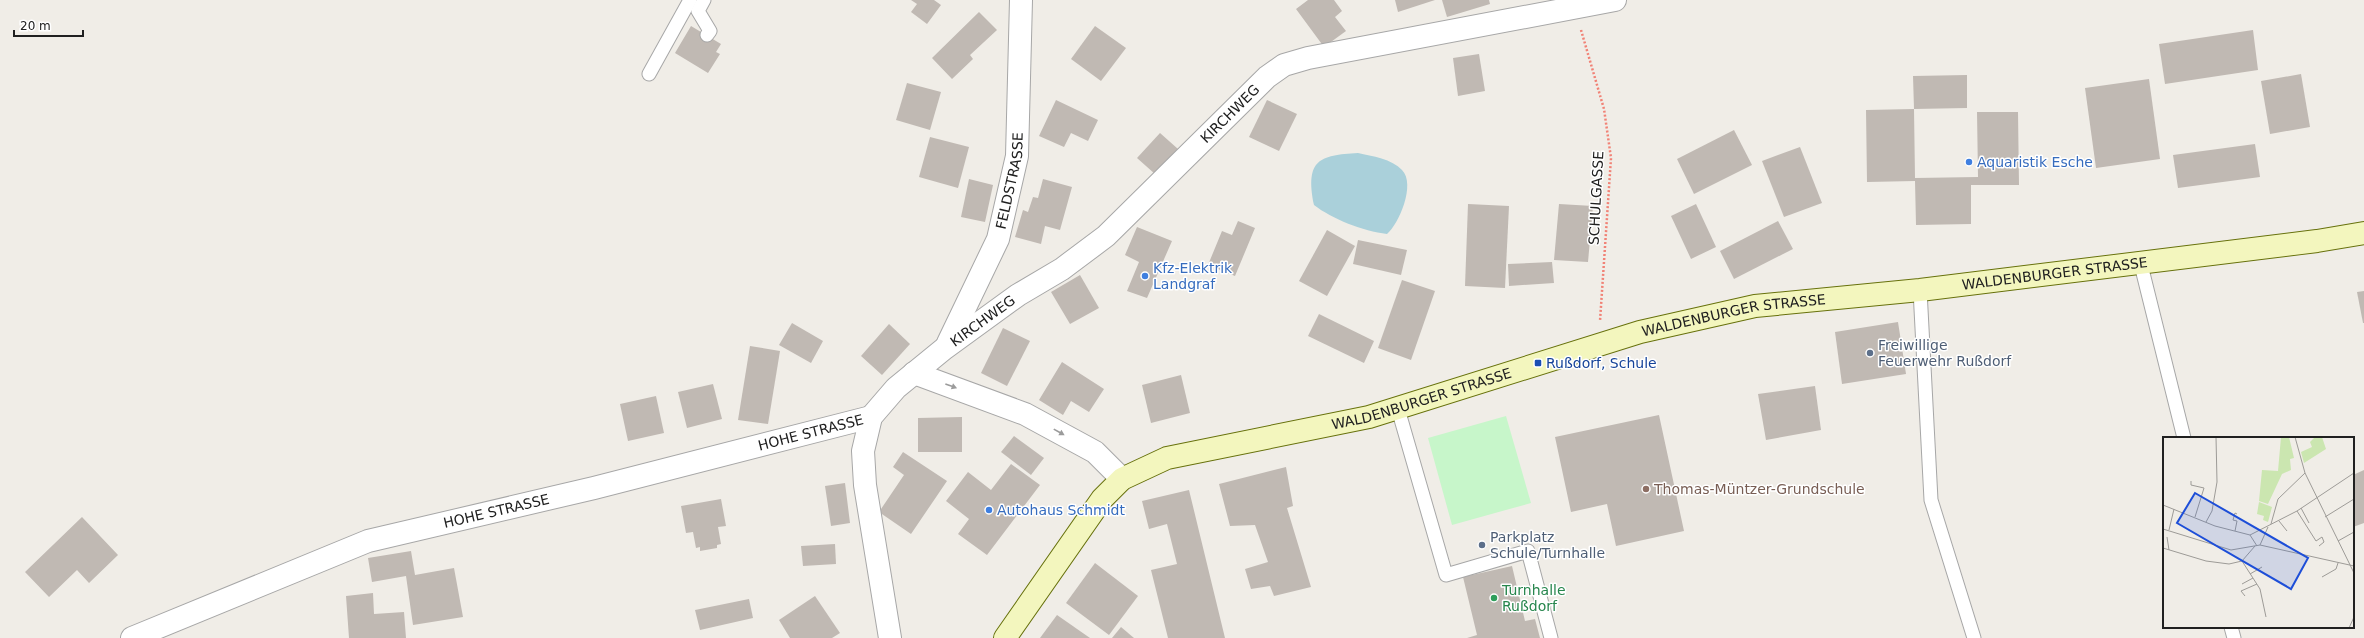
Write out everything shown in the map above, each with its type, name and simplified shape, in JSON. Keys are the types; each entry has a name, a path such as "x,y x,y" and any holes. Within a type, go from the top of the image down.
{"main road":[{"name":"WALDENBURGER STRASSE","path":"1005,638 1102,499 1122,480 1167,458 1369,417 1640,332 1755,306 1920,290 2140,261 2317,241 2364,233"}],"street":[{"name":"FELDSTRASSE","path":"945,348 998,239 1017,156 1020,0"},
{"name":"KIRCHWEG","path":"890,638 864,485 863,451 871,417 896,388 945,348 1018,295 1062,269 1106,236 1170,176 1242,100 1284,66 1308,58 1615,0"},
{"path":"914,373 1025,414 1095,452 1122,480"},
{"name":"HOHE STRASSE","path":"132,638 368,541 594,488 871,417"}],"lane":[{"path":"649,74 690,0"},
{"path":"704,0 698,11 710,31 707,36"},
{"path":"2140,261 2184,437"},
{"path":"1920,290 1931,500 1974,638"},
{"path":"1398,409 1446,575 1528,551 1551,638"},
{"path":"2231,628 2234,638"}],"path":[{"name":"SCHULGASSE","path":"1575,7 1604,109 1611,158 1606,208 1598,345"}],"green space":[{"path":"1506,416 1531,503 1452,525 1428,438"}],"water":[{"path":"1358,153 1382,158 1393,163 1402,170 1406,176 1407,194 1404,204 1396,222 1387,234 1348,224 1314,205 1312,178 1314,169 1318,163 1325,158 1333,156"}],"building":[{"path":"911,0 934,0 941,5 927,24 911,12 917,4"},
{"path":"1308,0 1334,0 1342,11 1335,17 1346,31 1324,47 1296,9"},
{"path":"1395,0 1435,0 1398,12"},
{"path":"1442,0 1489,0 1490,4 1447,17"},
{"path":"979,12 997,30 970,55 973,59 952,79 932,58"},
{"path":"691,26 721,44 716,52 720,54 708,73 675,53"},
{"path":"1095,26 1126,48 1101,81 1071,59"},
{"path":"2253,30 2258,70 2165,84 2159,44"},
{"path":"1479,54 1485,91 1458,96 1453,58"},
{"path":"2301,74 2310,127 2270,134 2261,81"},
{"path":"1967,75 1967,108 1914,109 1913,76"},
{"path":"2149,79 2160,159 2096,168 2085,88"},
{"path":"907,83 941,92 930,130 896,120"},
{"path":"1056,100 1098,120 1088,141 1071,133 1064,147 1039,136"},
{"path":"1267,100 1297,114 1279,151 1249,137"},
{"path":"1914,109 1915,178 1978,177 1977,112 2018,112 2019,185 1971,185 1971,224 1916,225 1915,181 1867,182 1866,110"},
{"path":"1734,130 1752,165 1694,194 1677,159"},
{"path":"1160,133 1178,149 1155,174 1137,158"},
{"path":"930,137 969,147 958,188 919,177"},
{"path":"2255,144 2260,177 2178,188 2173,155"},
{"path":"1800,147 1822,203 1784,217 1762,161"},
{"path":"969,179 993,185 985,222 961,217"},
{"path":"1043,179 1072,187 1060,230 1045,226 1041,244 1015,237 1023,210 1028,212 1033,197 1038,198"},
{"path":"1468,204 1509,206 1505,288 1465,286"},
{"path":"1559,204 1593,206 1588,262 1554,260"},
{"path":"1696,204 1716,247 1691,259 1671,216"},
{"path":"1238,221 1255,228 1235,276 1208,265 1222,231 1232,235"},
{"path":"1778,221 1793,249 1734,279 1720,251"},
{"name":"Kfz-Elektrik Landgraf","path":"1137,227 1172,241 1147,298 1127,291 1139,262 1125,255"},
{"path":"1327,230 1355,246 1327,296 1299,281"},
{"path":"1358,240 1407,250 1401,275 1353,264"},
{"path":"1552,262 1554,283 1509,286 1508,264"},
{"path":"1080,275 1099,308 1070,324 1051,292"},
{"path":"1402,280 1435,291 1411,360 1378,348"},
{"path":"2364,291 2364,323 2363,323 2357,292"},
{"path":"1319,314 1374,341 1364,363 1308,336"},
{"name":"Freiwillige Feuerwehr Rußdorf","path":"1898,322 1906,374 1842,384 1835,332"},
{"path":"792,323 823,341 811,363 779,345"},
{"path":"889,324 910,344 882,375 861,356"},
{"path":"1003,328 1030,341 1007,386 981,373"},
{"path":"750,346 780,351 768,424 738,420"},
{"path":"1062,362 1104,389 1089,412 1071,401 1063,415 1039,400"},
{"path":"1181,375 1190,413 1151,423 1142,385"},
{"path":"713,384 722,419 687,428 678,392"},
{"path":"1815,386 1821,430 1766,440 1758,394"},
{"path":"656,396 664,433 628,441 620,404"},
{"path":"1659,415 1684,531 1616,546 1607,504 1571,512 1555,437"},
{"path":"962,417 962,452 918,452 918,418"},
{"path":"1014,436 1044,458 1031,475 1001,452"},
{"path":"903,452 947,481 911,534 879,512 904,475 893,467"},
{"name":"Autohaus Schmidt","path":"1011,464 1040,485 987,555 958,534 969,519 946,501 968,472 991,490"},
{"path":"1286,467 1293,506 1287,508 1311,587 1274,596 1270,586 1251,589 1245,569 1268,562 1255,525 1230,526 1219,484"},
{"path":"2364,470 2364,523 2354,527 2354,475"},
{"path":"845,483 850,523 831,526 825,486"},
{"path":"1189,490 1225,638 1168,638 1151,570 1177,564 1167,524 1149,529 1142,501"},
{"path":"721,499 726,526 718,527 721,544 717,545 717,548 700,551 700,547 696,548 693,532 686,533 681,506"},
{"path":"82,517 118,555 89,583 77,570 49,597 25,572"},
{"path":"835,544 836,564 803,566 801,546"},
{"path":"411,551 415,575 454,568 463,617 413,625 406,576 372,582 368,558"},
{"path":"1095,563 1138,596 1109,635 1066,603"},
{"name":"Turnhalle Rußdorf","path":"1512,566 1525,621 1535,619 1540,638 1467,638 1477,635 1463,577"},
{"path":"373,593 374,614 404,612 406,638 349,638 346,596"},
{"path":"815,596 840,633 832,638 790,638 779,620"},
{"path":"749,599 753,618 700,630 695,610"},
{"path":"1057,615 1090,638 1040,638"},
{"path":"1121,627 1134,638 1112,638"}],"place":[{"name":"Aquaristik Esche","path":"1969,162"},
{"name":"Kfz-Elektrik Landgraf","path":"1145,276"},
{"name":"Freiwillige Feuerwehr Rußdorf","path":"1870,353"},
{"name":"Rußdorf, Schule","path":"1538,363"},
{"name":"Thomas-Müntzer-Grundschule","path":"1646,489"},
{"name":"Autohaus Schmidt","path":"989,510"},
{"name":"Parkplatz Schule/Turnhalle","path":"1482,545"},
{"name":"Turnhalle Rußdorf","path":"1494,598"}]}
